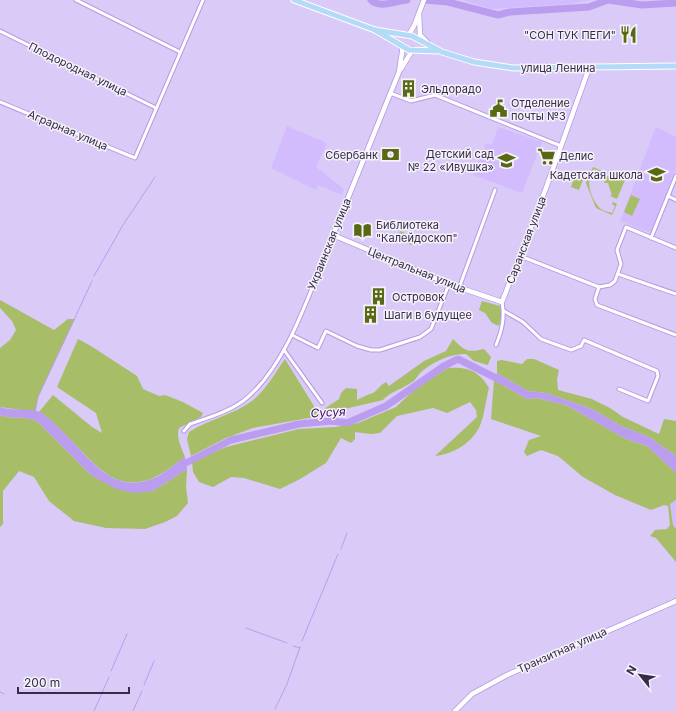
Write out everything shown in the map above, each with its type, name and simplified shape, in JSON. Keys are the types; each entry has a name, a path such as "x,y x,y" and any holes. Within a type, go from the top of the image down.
{"main road":[{"name":"улица Ленина","path":"294,0 375,30 412,36 416,40 442,52 474,62 512,68 676,66"},
{"name":"улица Ленина","path":"375,30 406,49 442,52"},
{"name":"Украинская улица","path":"403,46 403,41 408,36"},
{"name":"Украинская улица","path":"413,49 416,46 416,40"}],"street":[{"path":"76,0 180,52"},
{"path":"156,108 203,0"},
{"name":"Украинская улица","path":"408,36 424,0"},
{"path":"395,34 409,29 419,12"},
{"path":"419,12 420,36 442,52"},
{"name":"Украинская улица","path":"416,40 419,12"},
{"name":"Плодородная улица","path":"0,31 156,108"},
{"name":"Украинская улица","path":"184,431 190,424 241,403 256,390 284,350 292,335 399,72 403,46"},
{"path":"399,72 413,49"},
{"name":"Саранская улица","path":"502,302 589,68"},
{"path":"390,93 411,101 435,95 561,146"},
{"name":"Аграрная улица","path":"0,102 135,158 156,108"},
{"path":"651,238 676,176"},
{"path":"459,288 495,190"},
{"path":"668,196 676,200"},
{"path":"520,256 599,287 610,285 618,274 621,264 617,250 626,227 676,248"},
{"name":"Центральная улица","path":"333,235 459,288 502,302"},
{"path":"618,274 676,294"},
{"path":"292,335 318,348 326,331 357,346 370,350 380,350 420,337 431,329 449,284"},
{"path":"599,287 595,299 597,305 676,335"},
{"path":"496,345 502,330 504,312 502,302"},
{"path":"504,312 523,322 541,339 554,345 571,350 581,346 584,340 657,371 658,376 648,401 619,389"},
{"path":"284,350 322,403"},
{"name":"Транзитная улица","path":"455,711 472,694 507,675 676,601"}],"shaded area":[{"path":"463,0 591,0 569,4 491,9"},
{"path":"287,126 327,143 316,167 344,189 342,195 318,185 316,190 271,168"},
{"name":"Детский сад № 22 «Ивушка»","path":"498,127 542,142 522,193 473,175 486,143 492,145"},
{"name":"Кадетская школа","path":"656,127 676,137 676,168 651,233 620,221"},
{"path":"497,373 528,391 546,393 592,409 621,426 649,437 676,456 676,473 647,446 626,439 566,405 536,398 527,399 494,380"},
{"path":"0,407 40,412 57,425 96,466 106,474 118,480 131,483 144,481 160,475 185,457 187,469 153,491 135,493 116,489 91,475 38,422 29,419 0,415"},
{"path":"676,500 676,529 673,525 670,504"}],"green space":[{"path":"593,167 604,172 602,176 600,176 601,172 594,169 591,173 589,182 591,193 595,202 604,211 612,213 615,206 612,204 613,202 617,204 612,215 596,208 586,183"},
{"path":"576,174 584,177 579,190 571,187"},
{"path":"607,176 618,179 619,177 625,180 617,199 610,196 612,195 608,183 604,183"},
{"path":"631,195 640,199 632,216 624,212"},
{"path":"400,231 416,239 411,245 397,239 396,238"},
{"path":"0,300 54,330 68,319 75,319 38,397 35,412 0,407 0,348 10,340 16,330 12,321 0,308"},
{"path":"482,301 500,306 502,312 499,326 492,323 485,313 479,310"},
{"path":"78,339 137,376 143,389 159,396 165,395 183,402 203,413 201,417 179,428 179,438 185,457 166,471 144,481 131,482 119,480 107,474 97,466 54,423 39,412 53,395 92,427 102,433 96,413 57,387"},
{"path":"453,339 470,351 484,349 491,357 488,365 474,361 466,354 447,357 430,366 420,373 412,382 392,393 383,400 323,414 324,409 339,399 341,393 346,388 357,389 357,400 373,393 386,382 389,386 424,361 446,351"},
{"path":"285,359 320,416 253,428 226,438 191,456 187,439 189,432 237,410 252,401 266,387"},
{"path":"527,359 534,359 559,370 557,379 558,390 592,399 610,408 623,417 659,434 664,419 676,421 676,456 649,437 621,426 592,409 546,393 528,391 497,373 497,361 502,360 522,364"},
{"path":"448,368 461,368 472,371 481,377 489,388 478,430 474,436 462,446 449,453 435,456 477,417 476,410 470,402 447,413 433,408 397,416 380,433 371,434 355,432 355,439 351,443 341,438 326,463 280,489 244,478 231,477 213,487 199,482 193,472 192,462 226,447 299,429 336,427 358,423 396,407 416,388"},
{"path":"494,380 527,399 536,398 566,405 626,439 647,446 676,473 676,500 670,504 673,525 676,529 676,562 656,538 650,536 655,530 667,529 670,525 668,506 664,505 651,510 615,495 583,477 558,456 541,450 527,456 524,452 529,440 541,436 491,419"},
{"path":"0,415 29,419 38,422 91,475 153,491 187,469 186,487 188,503 177,516 145,529 106,528 74,521 49,501 34,477 19,471 3,491 3,524 0,527"}],"waterway":[{"path":"371,0 378,4 388,4 407,0"},
{"path":"424,0 448,2 498,15 510,12 589,7 608,0 642,5 676,3"},
{"path":"94,276 123,225 155,177"},
{"path":"35,413 38,397 92,281"},
{"name":"Сусуя","path":"178,467 231,440 299,424 331,421 347,423 386,406 444,366 458,359 502,381"},
{"path":"341,549 347,533"},
{"path":"302,641 338,554"},
{"path":"246,628 287,643"},
{"path":"111,671 127,634"},
{"path":"293,646 300,648"},
{"path":"275,709 287,684 300,647"},
{"path":"144,685 154,661"},
{"path":"94,711 109,677"},
{"path":"133,711 142,691"},
{"path":"0,692 4,694"}],"place":[{"name":"\"СОН ТУК ПЕГИ\"","path":"629,35"},
{"name":"Эльдорадо","path":"408,89"},
{"name":"Отделение почты №3","path":"498,109"},
{"name":"Сбербанк","path":"391,155"},
{"name":"Делис","path":"546,156"},
{"name":"Детский сад № 22 «Ивушка»","path":"507,160"},
{"name":"Кадетская школа","path":"656,175"},
{"name":"Библиотека \"Калейдоскоп\"","path":"363,231"},
{"name":"Островок","path":"379,297"},
{"name":"Шаги в будущее","path":"371,315"}]}
